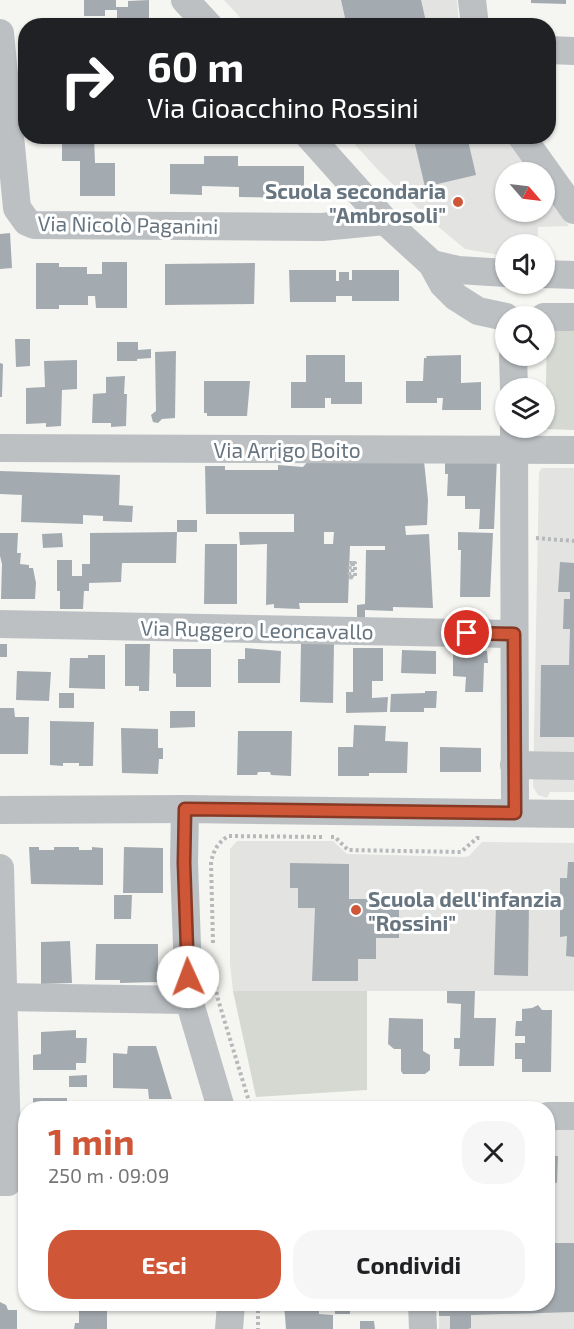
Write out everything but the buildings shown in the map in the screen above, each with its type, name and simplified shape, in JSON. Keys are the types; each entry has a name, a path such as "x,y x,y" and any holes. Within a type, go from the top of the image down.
{"street":[{"path":"185,0 202,18"},
{"path":"472,0 474,18"},
{"name":"Via Nicolò Paganini","path":"0,33 17,208 27,222 34,225 322,228 385,221"},
{"path":"556,50 574,51"},
{"path":"316,144 385,221 432,264 443,284 456,297 478,311 495,315"},
{"path":"527,144 574,210"},
{"path":"432,264 458,270 495,272"},
{"path":"555,274 574,275"},
{"path":"555,317 574,317"},
{"path":"514,438 515,813"},
{"name":"Via Arrigo Boito","path":"0,448 514,438 574,450"},
{"name":"Via Ruggero Leoncavallo","path":"0,624 514,634"},
{"path":"514,765 574,766"},
{"path":"185,809 184,863 189,1000 219,1101"},
{"path":"0,810 185,809 574,814"},
{"path":"0,868 4,1182"},
{"path":"1,997 189,1000"},
{"path":"555,1116 574,1116"},
{"path":"422,1311 423,1329"}],"path":[{"path":"514,536 574,541"},
{"path":"352,563 355,563 355,577 352,577"},
{"path":"249,1101 221,1010 215,979 211,873 213,852 219,842 228,836 335,837 348,850 461,852 477,838 488,838"},
{"path":"238,1315 258,1329"}],"shaded area":[{"path":"224,0 457,0 458,18 241,18"},
{"name":"Scuola secondaria \"Ambrosoli\"","path":"354,144 509,144 523,162 495,162 495,222 555,222 555,206 569,226 538,227 538,234 495,234 495,254 465,249 429,219"},
{"path":"555,331 574,331 574,430 555,429 555,378 546,378 546,366 555,366"},
{"path":"542,468 574,468 574,792 550,792 547,798 538,795 533,787 539,472"},
{"name":"Scuola dell'infanzia \"Rossini\"","path":"237,841 333,841 347,854 464,857 469,856 482,842 574,843 574,991 233,991 230,964 230,849"},
{"path":"233,991 367,991 367,1090 256,1097"},
{"path":"555,1130 574,1130 574,1329 439,1329 439,1311 555,1311"}],"place":[{"name":"Scuola secondaria \"Ambrosoli\"","path":"458,202"},
{"name":"Scuola dell'infanzia \"Rossini\"","path":"356,910"}],"route":[{"path":"188,977 184,863 185,809 515,813 514,634 467,633"}]}
